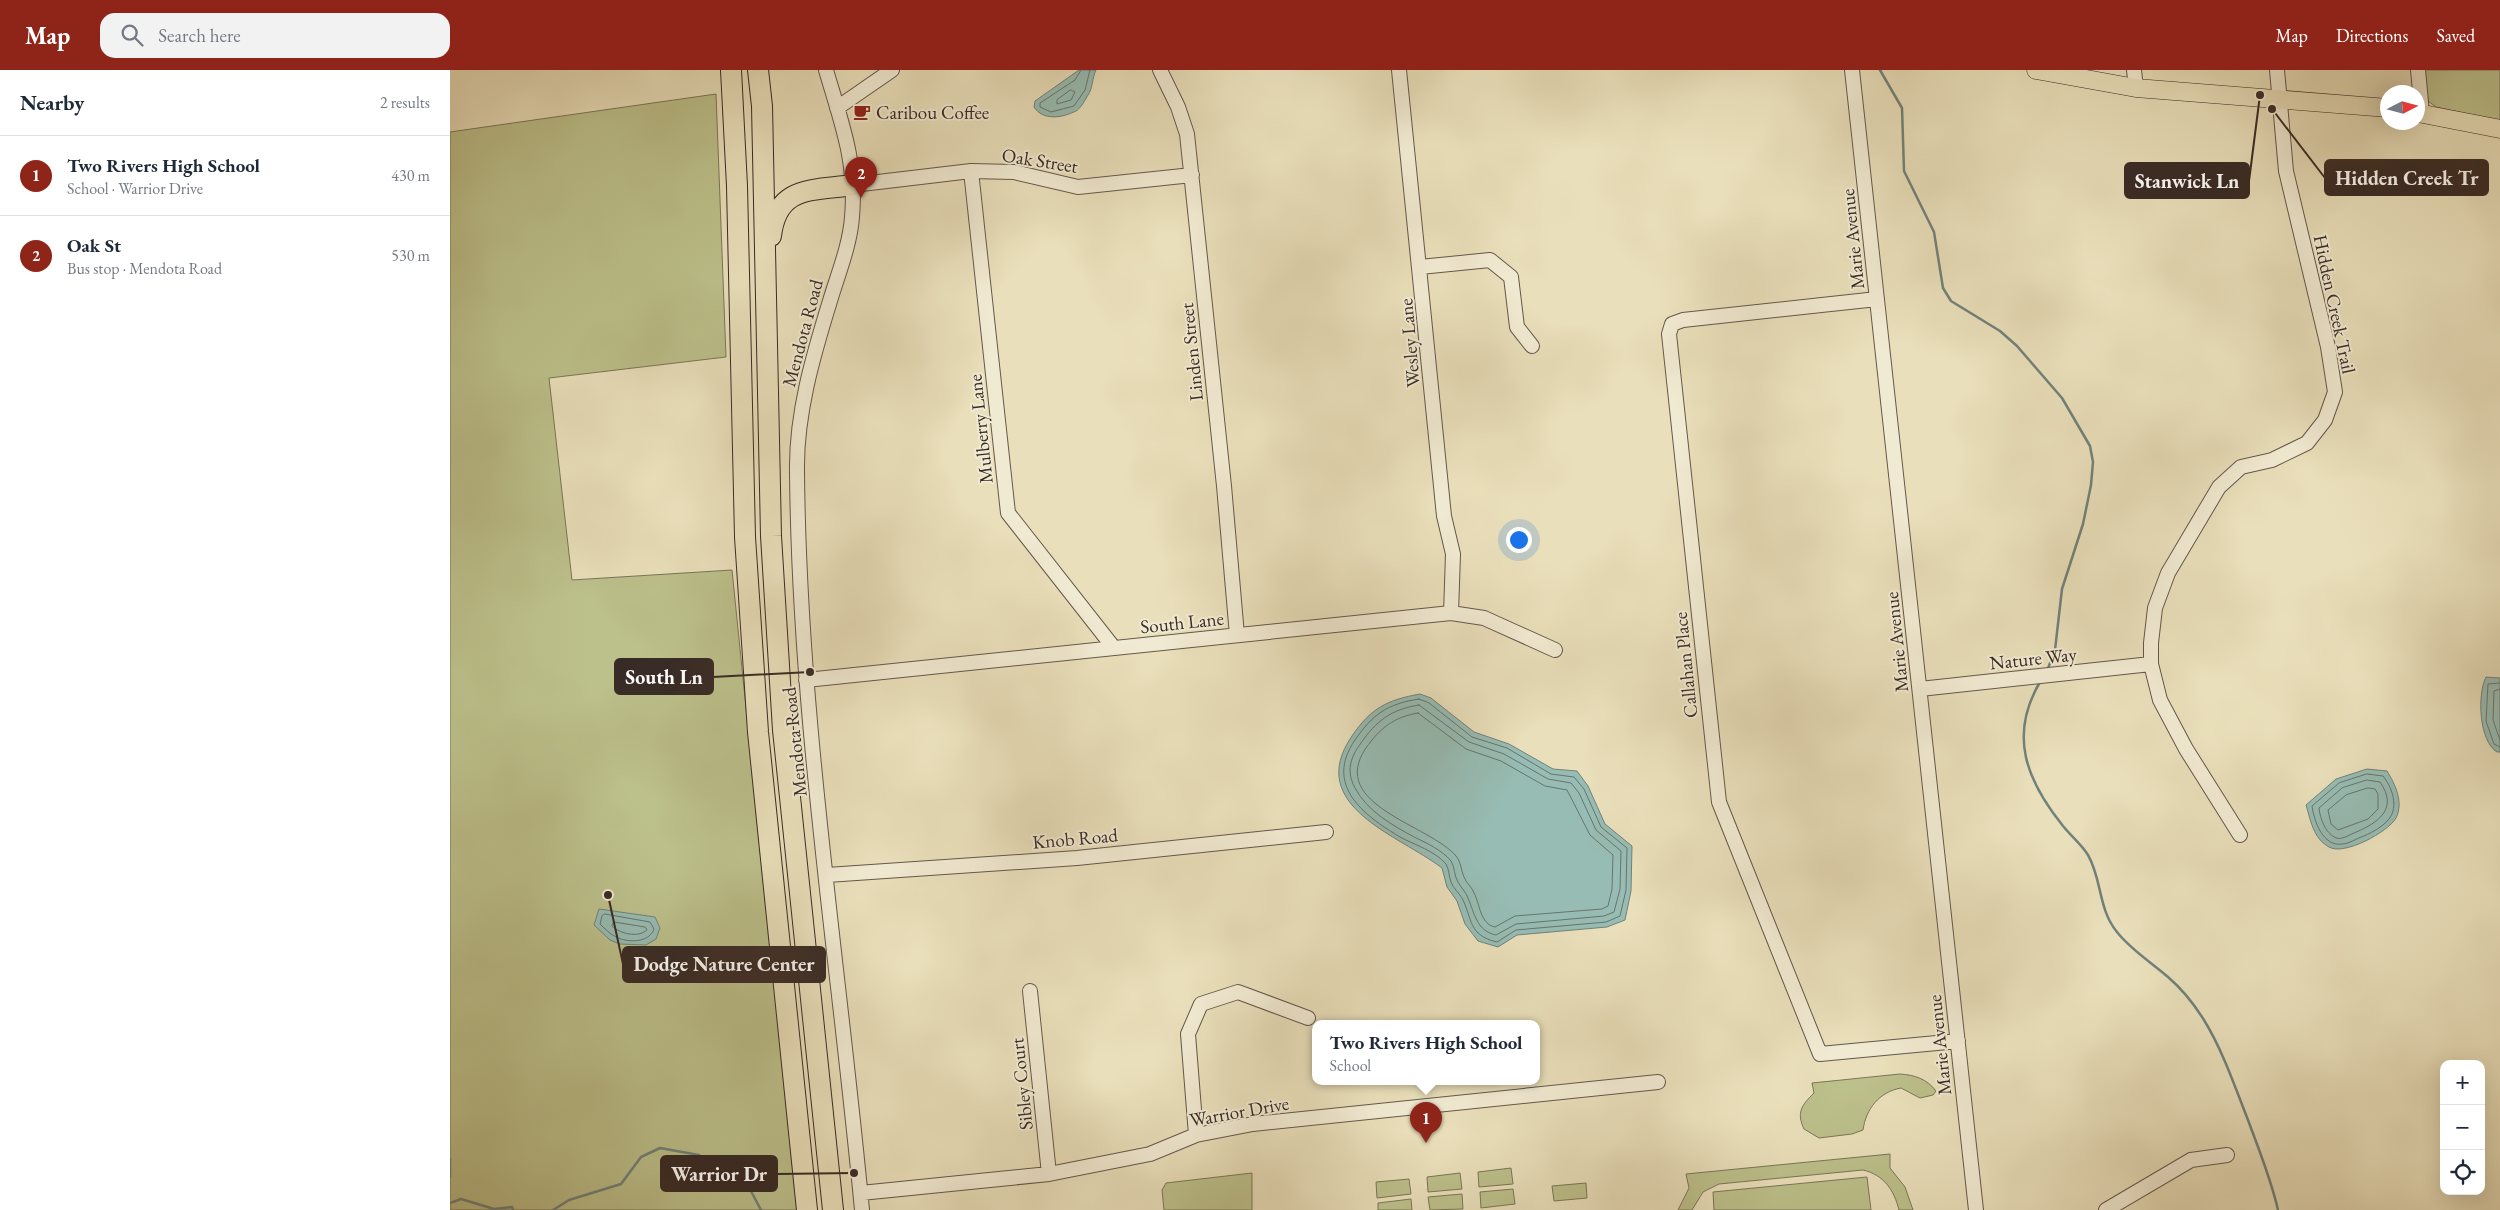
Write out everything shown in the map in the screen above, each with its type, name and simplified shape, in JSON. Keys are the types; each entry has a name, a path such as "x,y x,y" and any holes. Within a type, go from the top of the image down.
{"highway":[{"path":"731,70 737,186 744,531 758,732 807,1210"},
{"path":"758,70 762,106 771,536 783,730 833,1210"},
{"path":"766,270 773,220 780,207 792,196 805,190 853,185"},
{"path":"744,531 754,532 762,544 764,585 780,674"}],"main road":[{"path":"2036,70 2136,88 2380,107"},
{"path":"2425,114 2500,129"}],"street":[{"name":"Mendota Road","path":"826,70 848,142 853,185 852,220 804,399 798,457 799,578 806,680 862,1210"},
{"path":"837,108 892,70"},
{"name":"Linden Street","path":"1160,70 1178,107 1187,134 1237,636"},
{"name":"Wesley Lane","path":"1399,70 1444,516 1453,554 1452,613"},
{"name":"Marie Avenue","path":"1852,70 1976,1210"},
{"path":"2134,70 2136,88"},
{"name":"Hidden Creek Trail","path":"2240,835 2186,749 2160,700 2151,664 2155,608 2168,573 2219,487 2242,467 2272,460 2307,443 2325,420 2335,392 2328,347 2286,171 2277,70"},
{"path":"2418,70 2419,85"},
{"name":"Oak Street","path":"853,185 972,171 1014,172 1078,187 1192,175"},
{"name":"Mulberry Lane","path":"972,171 1008,513 1114,648"},
{"path":"1420,267 1490,260 1511,277 1517,327 1532,346"},
{"name":"Callahan Place","path":"1878,299 1683,320 1672,324 1669,334 1719,802 1820,1054 1958,1041"},
{"name":"South Lane","path":"806,680 1452,613 1484,618 1555,650"},
{"name":"Nature Way","path":"1920,689 2151,664"},
{"name":"Knob Road","path":"827,875 1076,858 1326,832"},
{"name":"Sibley Court","path":"1030,991 1049,1174"},
{"path":"1196,1135 1188,1034 1201,1004 1238,992 1308,1018"},
{"name":"Warrior Drive","path":"861,1193 1049,1174 1150,1154 1196,1135 1253,1124 1658,1082"},
{"path":"2106,1210 2191,1160 2227,1154"}],"green space":[{"path":"2425,70 2500,70 2500,121 2436,107 2428,101"},
{"path":"716,94 726,357 549,378 572,580 732,570 797,1210 450,1210 450,132"},
{"path":"1900,1074 1920,1078 1929,1083 1936,1091 1933,1095 1920,1098 1901,1088 1886,1093 1875,1103 1867,1115 1863,1130 1852,1134 1819,1138 1804,1129 1800,1113 1803,1105 1814,1093 1812,1083"},
{"path":"1890,1154 1890,1168 1905,1187 1913,1210 1899,1210 1887,1184 1877,1176 1863,1170 1719,1184 1703,1192 1692,1210 1678,1210 1689,1188 1686,1174"},
{"path":"1511,1168 1513,1184 1479,1187 1478,1172"},
{"path":"1252,1173 1252,1210 1164,1210 1162,1190 1166,1183"},
{"path":"1460,1173 1462,1189 1428,1192 1427,1177"},
{"path":"1867,1177 1871,1210 1714,1210 1713,1192"},
{"path":"1409,1179 1411,1194 1377,1198 1376,1182"},
{"path":"1586,1183 1587,1198 1554,1201 1552,1186"},
{"path":"1513,1189 1515,1204 1481,1208 1480,1192"},
{"path":"1462,1194 1463,1209 1430,1210 1428,1197"},
{"path":"1411,1199 1412,1210 1378,1210 1378,1203"}],"water":[{"path":"1079,70 1096,70 1090,92 1080,108 1059,117 1053,117 1042,115 1034,107 1035,101"},
{"path":"2486,677 2500,678 2500,752 2497,752 2491,746 2483,728 2481,695"},
{"path":"1420,694 1431,698 1474,732 1509,744 1553,769 1577,771 1588,786 1605,824 1632,846 1631,891 1625,920 1607,927 1517,935 1498,947 1478,941 1465,924 1457,901 1447,887 1442,868 1382,830 1363,816 1348,800 1340,782 1340,760 1352,736 1366,718 1381,707 1398,699"},
{"path":"2367,769 2387,771 2398,793 2399,806 2396,818 2384,830 2365,841 2345,848 2336,849 2329,847 2316,834 2306,805 2336,779"},
{"path":"599,909 655,917 660,928 656,939 646,945 620,944 610,940 594,925"}],"waterway":[{"path":"1880,70 1902,108 1904,171 1934,232 1943,288 1951,301 2000,331 2017,346 2062,398 2090,446 2093,462 2091,485 2083,524 2062,589 2055,650 2047,671"},
{"path":"2040,682 2030,702 2025,721 2024,739 2031,775 2050,809 2088,855 2096,874 2106,914 2117,932 2135,950 2162,971 2188,997 2211,1032 2248,1120 2278,1210"},
{"path":"553,1210 569,1200 621,1184 641,1157 660,1148 699,1155 715,1168 736,1170 743,1176 761,1210"},
{"path":"450,1159 450,1177"},
{"path":"450,1203 461,1199 494,1209 512,1207 513,1210"}],"place":[{"name":"Stanwick Ln","path":"2260,95"},
{"name":"Hidden Creek Tr","path":"2272,109"},
{"name":"Caribou Coffee","path":"862,112"},
{"name":"Oak St","path":"861,198"},
{"name":"South Ln","path":"810,672"},
{"name":"Dodge Nature Center","path":"608,895"},
{"name":"Two Rivers High School","path":"1426,1143"},
{"name":"Warrior Dr","path":"854,1173"}]}
